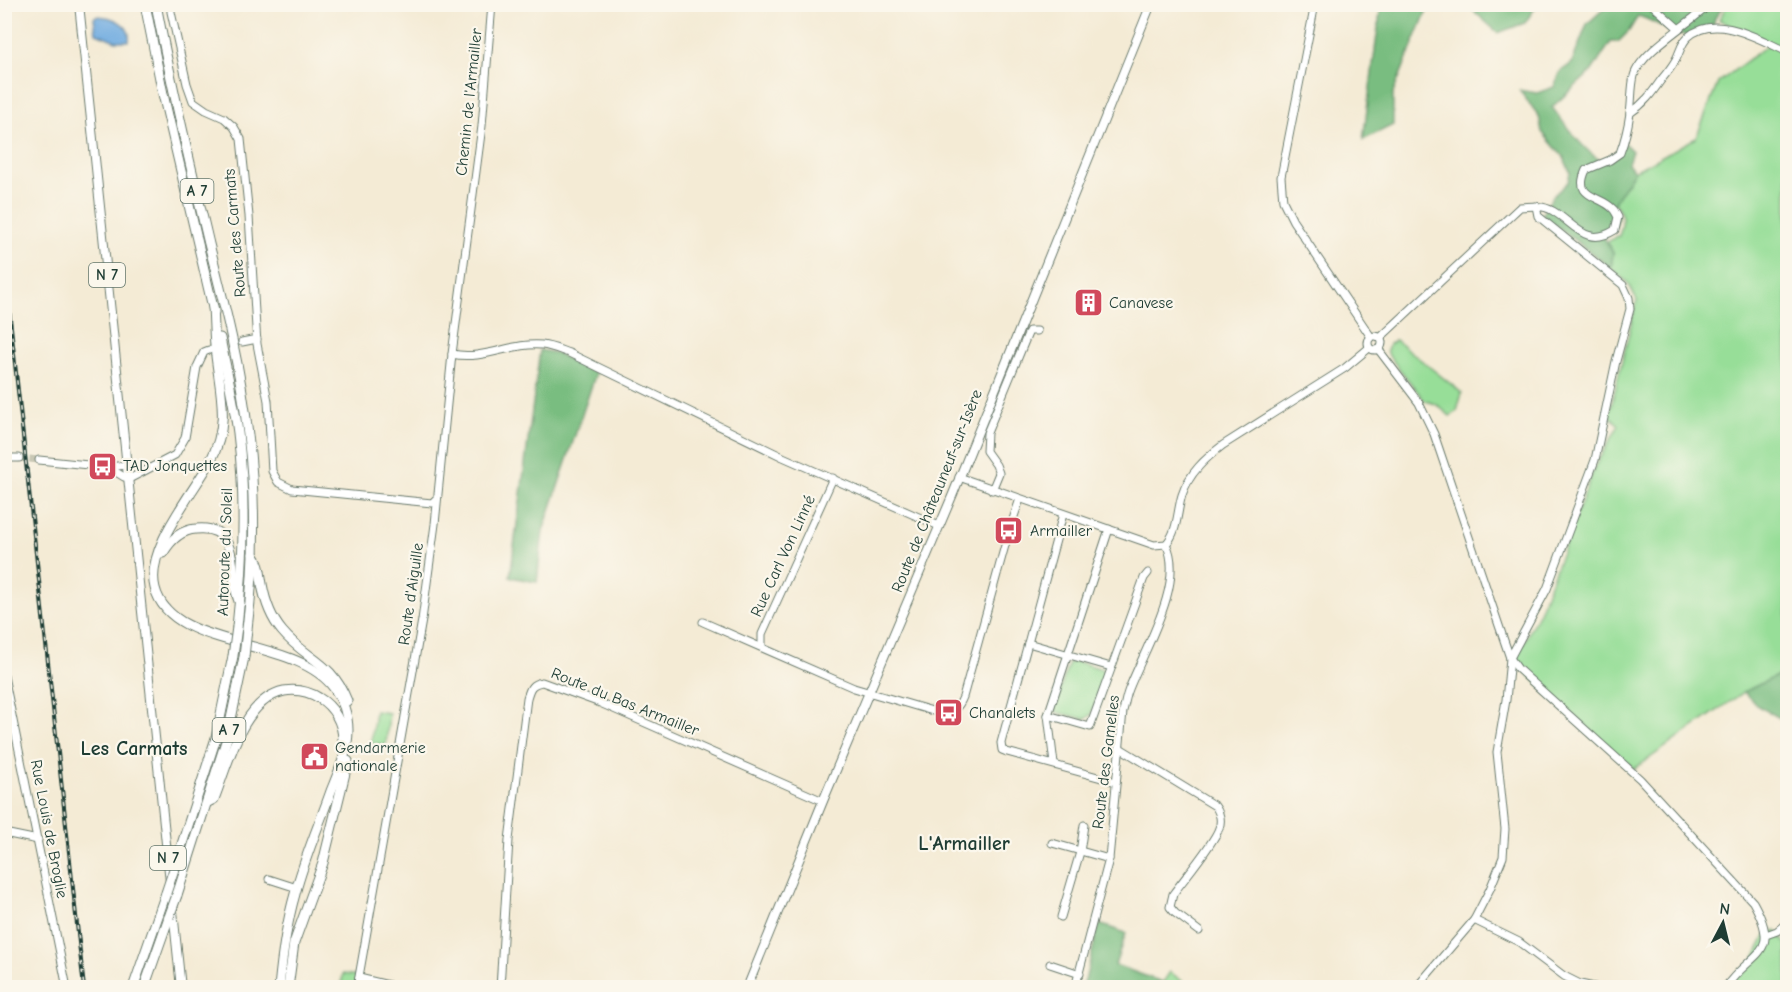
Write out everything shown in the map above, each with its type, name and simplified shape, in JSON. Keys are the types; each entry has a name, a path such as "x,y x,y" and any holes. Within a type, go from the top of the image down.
{"highway":[{"name":"Autoroute du Soleil","path":"144,987 207,802 233,714 244,657 240,603 243,514 239,446 233,400 163,94 145,4"},
{"name":"Autoroute du Soleil","path":"133,987 216,738 233,656 242,628 253,554 252,469 243,398 156,4"},
{"path":"213,306 216,356 224,409 220,434 211,460 163,541 153,568 155,589 165,610 183,623 294,660 316,671 333,686 344,707 348,729 341,767 297,888 283,947 279,987"},
{"path":"240,603 234,593 234,566 231,554 222,537 214,532 195,529 180,534 167,545 158,567 157,576 161,595 172,611 192,623 312,664 331,679 348,702"},
{"path":"253,554 260,564 265,598 275,620 290,639 334,675 348,702 352,727 349,755 326,853 294,943 288,987"},
{"path":"207,802 214,799 243,724 271,695 289,690 308,693 320,698 335,713 340,724 343,743 334,784"}],"main road":[{"name":"N 7","path":"79,4 182,987"},
{"name":"Route de Châteauneuf-sur-Isère","path":"747,987 939,526 1151,4"}],"street":[{"name":"Route des Carmats","path":"171,4 187,84 193,100 206,110 224,118 234,127 241,139 249,216 257,339 268,401 272,471 278,482 292,489 410,502 432,503 437,498"},
{"name":"Chemin de l'Armailler","path":"472,202 482,126 492,4"},
{"path":"1315,4 1281,177 1283,201 1293,221 1371,337"},
{"path":"1651,4 1678,28"},
{"path":"1380,338 1520,207 1536,206 1552,210 1569,225 1592,237 1604,237 1615,230 1617,217 1612,208 1584,190 1582,179 1586,170 1620,153 1630,113 1634,74 1643,60 1678,28 1696,17 1710,4"},
{"path":"1630,113 1643,105 1676,60 1689,36 1700,30 1727,27 1788,52"},
{"name":"Route d'Aiguille","path":"357,987 422,620 472,202"},
{"path":"1416,987 1474,920 1503,857 1505,829 1497,752 1510,658 1547,589 1592,469 1630,309 1629,298 1623,285 1538,216 1536,206"},
{"path":"992,490 999,473 986,451 987,433 1029,331 1037,331"},
{"path":"1371,337 1380,338"},
{"path":"1369,348 1367,343 1371,337"},
{"path":"1378,349 1382,343 1380,338"},
{"path":"242,342 257,339"},
{"path":"453,354 476,356 542,345 569,353 773,452 939,526"},
{"path":"959,477 1154,545 1166,544 1173,535 1186,484 1210,455 1345,368 1369,348"},
{"path":"1369,348 1378,349"},
{"path":"1378,349 1419,403 1434,434 1510,658 1518,669 1640,779 1753,902 1764,921 1766,935 1762,947 1753,960 1725,987"},
{"path":"108,467 115,473 128,478 138,476 175,455 185,438 197,367 204,352 209,350"},
{"path":"4,458 19,458"},
{"path":"39,460 108,467 127,465"},
{"name":"Rue Carl Von Linné","path":"762,646 762,633 834,478"},
{"path":"704,622 854,688 936,712 948,713 958,707 963,697 980,631 1020,499"},
{"path":"1063,514 1002,735 1002,750 1116,782"},
{"path":"1054,764 1048,715 1109,529"},
{"name":"Route des Gamelles","path":"1075,987 1109,859 1123,711 1128,690 1162,615 1167,598 1172,563 1166,544"},
{"path":"1048,715 1090,726 1144,578 1148,573"},
{"path":"1028,643 1111,667"},
{"name":"Rue Louis de Broglie","path":"4,676 67,987"},
{"name":"Route du Bas Armailler","path":"500,987 509,840 527,698 534,683 542,682 600,703 823,801"},
{"path":"1120,748 1215,806 1221,817 1218,832 1173,894 1170,906 1175,913 1199,931"},
{"path":"1061,918 1080,852 1084,825"},
{"path":"4,833 38,840"},
{"path":"1052,843 1109,859"},
{"path":"269,879 297,888"},
{"path":"1474,920 1519,942 1572,980 1580,984 1599,987"},
{"path":"1766,935 1777,931 1788,922"},
{"path":"1050,964 1080,974"},
{"path":"359,978 401,987"}],"green space":[{"path":"1381,5 1429,5 1393,93 1393,125 1363,140"},
{"path":"1467,5 1537,5 1525,23 1498,33"},
{"path":"1608,5 1724,5 1715,18 1713,27 1691,35 1679,34 1638,16 1629,31 1618,42 1611,42 1591,72 1552,107 1578,140 1595,157 1609,161 1624,143 1632,151 1628,163 1634,171 1612,207 1618,217 1615,230 1604,237 1613,253 1611,268 1542,215 1552,197 1568,182 1570,172 1564,158 1542,132 1539,116 1519,90 1537,93 1554,87 1559,73 1572,63 1587,24"},
{"path":"1727,5 1787,5 1787,671 1744,692 1634,769 1533,679 1524,670 1517,656 1539,612 1596,464 1619,425 1609,415 1637,300 1628,283 1611,268 1613,253 1607,242 1619,236 1622,226 1620,211 1614,203 1620,189 1626,185 1634,171 1696,138 1718,83 1770,43 1719,20"},
{"path":"1396,340 1462,393 1457,411 1450,416 1436,404 1425,401 1389,356 1387,350 1389,344"},
{"path":"540,350 556,353 596,373 543,531 537,582 510,577"},
{"path":"1075,661 1102,669 1105,675 1091,715 1085,719 1056,712 1054,707 1069,663"},
{"path":"1787,671 1787,722 1756,705 1744,692"},
{"path":"375,711 389,713 386,745 371,743"},
{"path":"1099,924 1126,933 1115,965 1162,982 1159,987 1081,987 1085,981"},
{"path":"1777,931 1787,946 1787,987 1726,986 1753,960 1766,935"},
{"path":"1170,972 1190,987 1159,988"},
{"path":"343,974 357,976 355,987 341,988"}],"water":[{"path":"96,16 120,22 127,30 129,41 116,41 96,33 94,18"}],"tunnel":[{"path":"19,458 39,460"}],"railway":[{"path":"4,264 84,988"}],"place":[{"name":"Canavese","path":"1088,303"},
{"name":"TAD Jonquettes","path":"102,466"},
{"name":"Armailler","path":"1009,531"},
{"name":"Chanalets","path":"948,713"},
{"name":"Gendarmerie nationale","path":"314,757"}],"district":[{"name":"Les Carmats","path":"134,748"},
{"name":"L'Armailler","path":"964,843"}]}
